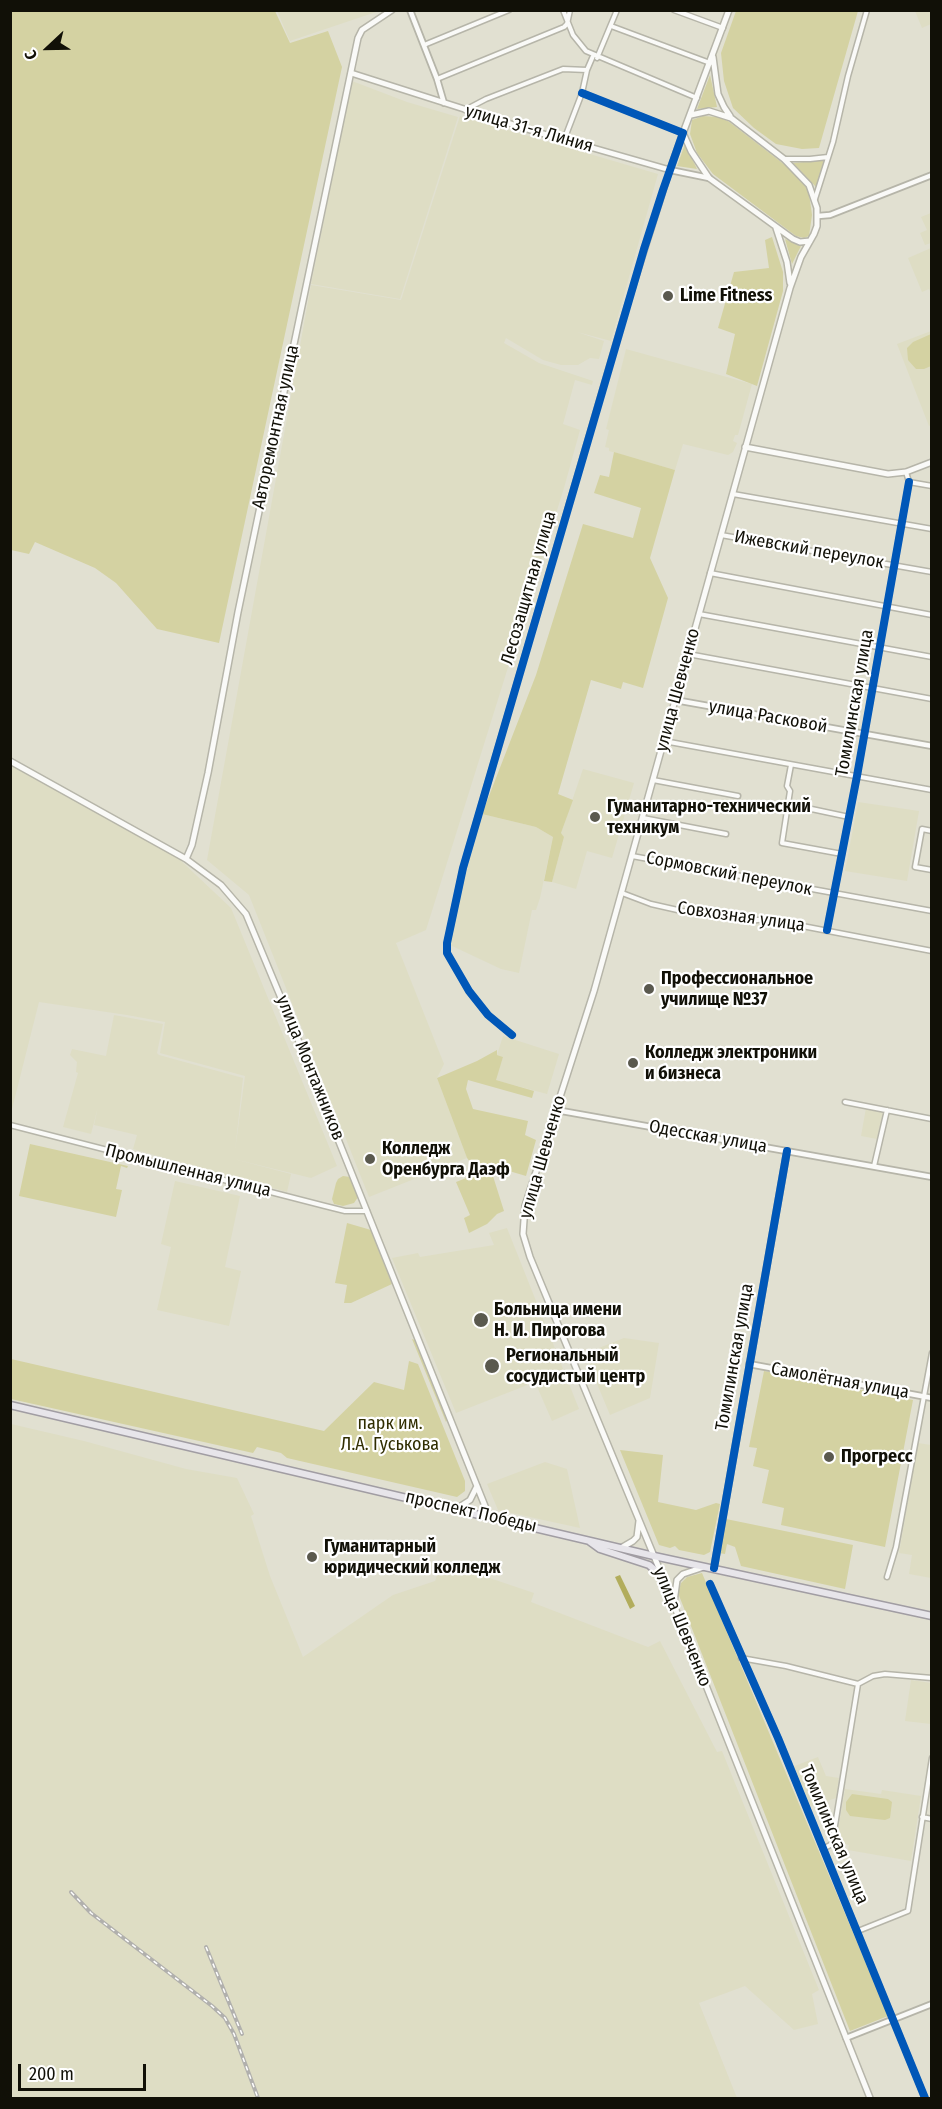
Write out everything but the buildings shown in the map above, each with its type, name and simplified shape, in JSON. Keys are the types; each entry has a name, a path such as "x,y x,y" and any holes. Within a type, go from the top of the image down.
{"main road":[{"name":"Авторемонтная улица","path":"186,859 196,828 208,773 237,612 358,38 362,30 392,10"},
{"path":"729,10 683,133 691,151 710,178 798,242 810,241"},
{"path":"713,55 718,94 723,107 731,118 784,159 807,181 815,199 818,216"},
{"path":"691,115 709,111 731,118"},
{"name":"улица Шевченко","path":"818,216 814,234 801,257 790,288 622,893 594,991 525,1206 523,1224 524,1240 663,1576 870,2098"},
{"name":"улица Шевченко","path":"776,227 787,262 790,288"},
{"path":"746,447 888,474 906,472 932,462"},
{"name":"улица Монтажников","path":"10,762 186,859 221,885 246,914 489,1516"},
{"name":"проспект Победы","path":"10,1405 654,1556 932,1616"},
{"path":"456,1509 470,1500 477,1486"},
{"path":"621,1548 637,1537 639,1519"},
{"path":"586,1539 600,1549 649,1565 663,1576"},
{"path":"675,1607 676,1580 683,1574 705,1567"}],"street":[{"path":"424,45 509,10"},
{"path":"563,10 567,24 579,44 595,57 697,98"},
{"path":"567,24 570,10"},
{"path":"564,140 582,93 587,70 617,10"},
{"path":"674,10 723,28"},
{"path":"815,199 867,10"},
{"path":"411,11 444,103"},
{"path":"437,79 567,24"},
{"path":"611,26 710,63"},
{"path":"464,110 563,69 587,70"},
{"name":"улица 31-я Линия","path":"351,73 564,140 669,170 710,178"},
{"path":"582,93 683,133"},
{"name":"Лесозащитная улица","path":"512,1035 488,1015 469,991 447,953 447,943 463,868 641,260 683,133"},
{"path":"784,159 828,157"},
{"path":"818,216 830,214 932,175"},
{"path":"906,472 909,482 932,486"},
{"name":"Томилинская улица","path":"827,930 865,734 909,482"},
{"path":"732,494 932,529"},
{"name":"Ижевский переулок","path":"721,535 932,572"},
{"path":"710,573 932,615"},
{"path":"699,614 932,657"},
{"path":"688,654 932,699"},
{"name":"улица Расковой","path":"675,700 932,746"},
{"path":"664,741 932,790"},
{"path":"790,765 787,786 790,791 782,843 842,854"},
{"path":"653,780 738,796"},
{"path":"788,804 849,817"},
{"path":"642,818 726,834"},
{"path":"932,831 922,829 915,867 932,870"},
{"name":"Сормовский переулок","path":"632,856 932,911"},
{"name":"Совхозная улица","path":"622,893 651,904 682,910 749,921 766,919 932,951"},
{"path":"844,1102 932,1119"},
{"name":"Одесская улица","path":"556,1110 932,1177"},
{"path":"874,1166 887,1110"},
{"name":"Промышленная улица","path":"10,1125 335,1209 367,1211"},
{"name":"Томилинская улица","path":"714,1568 787,1151"},
{"path":"887,1577 896,1547 932,1353"},
{"name":"Самолётная улица","path":"749,1364 932,1398"},
{"name":"Томилинская улица","path":"710,1584 741,1658 754,1682 925,2098"},
{"path":"741,1658 858,1684 873,1676 885,1674 932,1678"},
{"path":"823,1849 832,1844 858,1684"},
{"path":"858,1932 908,1911 932,1758"},
{"path":"922,1817 932,1818"},
{"path":"846,2038 930,2005 932,2013"}],"shaded area":[{"path":"277,11 379,11 290,41"},
{"path":"915,11 931,11 931,24 922,28"},
{"path":"352,81 407,102 458,117 400,299 311,284"},
{"path":"460,116 658,174 611,341 577,332 604,341 599,359 590,358 578,365 561,365 543,360 506,338 504,343 539,363 593,381 592,385 575,380 563,424 580,430 426,930 396,943 444,1064 437,1078 467,1158 369,1197 249,895 207,860 311,285 401,300"},
{"path":"931,213 931,243 925,245 920,233 927,230 921,217"},
{"path":"931,248 931,293 929,289 922,292 908,258"},
{"path":"931,331 931,425 929,426 897,344"},
{"path":"626,349 752,384 738,435 735,435 733,441 737,443 733,452 728,455 683,444 675,470 609,451 609,448 605,447 609,430 606,429"},
{"path":"11,764 178,858 231,908 337,1166 311,1178 234,1159 291,1174 287,1192 133,1149 137,1135 94,1125 98,1107 91,1134 63,1127 78,1073 76,1072 77,1062 70,1055 72,1049 106,1056 114,1015 163,1024 157,1053 159,1055 243,1078 235,1151 245,1076 160,1053 165,1022 127,1015 39,1002 11,1113"},
{"name":"Гуманитарно-технический техникум","path":"583,769 634,783 612,858 587,851 576,889 552,882 564,837 561,833"},
{"path":"858,802 919,811 907,881 845,871"},
{"path":"482,814 536,827 553,837 540,898 536,910 532,910 519,973 501,969 450,945 462,888"},
{"path":"503,1036 559,1054 547,1094 495,1080 503,1057 497,1055"},
{"path":"866,1108 883,1112 877,1139 861,1136"},
{"path":"175,1181 240,1196 225,1267 241,1271 229,1326 157,1310 171,1247 161,1244"},
{"name":"Больница имени Н. И. Пирогова","path":"507,1228 579,1409 552,1421 535,1382 456,1413 392,1258 418,1253 420,1257 494,1245 489,1233"},
{"path":"624,1338 659,1343 650,1398 610,1415 588,1362 602,1356 599,1348"},
{"path":"11,1424 186,1469 237,1478 254,1514 251,1516 270,1576 303,1657 393,1595 435,1581 442,1562 534,1593 531,1602 648,1647 660,1641 717,1752 722,1751 819,1990 812,1994 818,2024 794,2030 745,1986 699,2003 737,2098 11,2098"},
{"path":"918,1443 931,1445 931,1578 909,1574 912,1555 899,1553"},
{"path":"545,1462 567,1469 580,1528 498,1510 487,1484"},
{"path":"620,1575 635,1606 630,1609 615,1577"},
{"path":"911,1680 931,1683 931,1724 905,1721"},
{"path":"818,1757 826,1776 839,1778 836,1798 809,1807 792,1767"},
{"path":"845,1789 881,1794 882,1790 921,1796 911,1861 848,1850 849,1845 836,1842"}],"green space":[{"path":"10,11 275,11 290,43 328,31 342,67 219,643 157,629 116,583 95,568 35,542 29,554 11,550"},
{"path":"736,11 858,11 819,148 802,149 776,144 754,128 733,108 724,81 721,53"},
{"path":"710,75 717,107 697,109"},
{"path":"703,116 718,117 728,121 785,165 804,183 809,193 812,215 809,236 804,238 796,236 713,174 697,153 690,134 692,120"},
{"path":"685,144 697,169 677,166"},
{"path":"824,160 816,187 793,163"},
{"path":"772,237 783,272 783,291 757,386 726,374 735,334 718,328 734,272 769,268 765,240"},
{"path":"785,239 801,246 792,264"},
{"path":"931,334 931,366 916,369 908,360 907,348 913,342"},
{"path":"614,452 675,470 650,558 668,598 643,688 623,682 621,689 591,680 558,794 573,800 561,833 564,837 552,882 544,881 553,837 536,827 482,814 536,675 583,524 633,538 641,508 594,493 600,475 609,477"},
{"path":"497,1050 497,1055 503,1057 496,1080 534,1091 532,1098 468,1080 466,1089 473,1109 528,1121 525,1135 536,1140 526,1176 499,1168 492,1173 504,1211 497,1214 487,1224 469,1233 464,1218 470,1215 456,1182 479,1173 467,1158 437,1078"},
{"path":"30,1144 128,1166 127,1168 121,1166 116,1189 122,1190 116,1217 19,1196"},
{"path":"343,1176 350,1177 358,1197 354,1203 343,1206 334,1204 332,1199 336,1183"},
{"path":"347,1223 371,1230 392,1284 351,1303 344,1303 347,1285 335,1283"},
{"path":"412,1339 415,1340 446,1422"},
{"name":"парк им. Л.А. Гуськова","path":"11,1359 324,1431 374,1382 404,1390 409,1361 418,1364 465,1481 465,1491 457,1497 287,1458 281,1453 257,1447 253,1453 11,1399"},
{"name":"Прогресс","path":"764,1371 913,1400 885,1547 781,1525 784,1508 762,1503 769,1470 753,1466 757,1448 749,1447"},
{"path":"620,1450 663,1455 658,1502 696,1510 716,1503 720,1504 710,1552 704,1555 679,1550 675,1546 670,1548 659,1545"},
{"path":"726,1519 853,1545 845,1589 741,1566 735,1547 727,1544 725,1554 719,1553"},
{"path":"702,1573 888,2016 850,2031 678,1593 681,1583 687,1577"},
{"path":"852,1794 888,1799 892,1802 890,1818 885,1820 850,1816 846,1810 846,1802"}],"railway":[{"path":"71,1892 91,1913 225,2018 234,2034 258,2098"},
{"path":"206,1947 242,2034"}],"cycle path":[{"path":"512,1035 488,1015 469,991 447,953 447,943 463,868 644,249 683,133 582,93"},
{"path":"827,930 909,482"},
{"path":"714,1568 787,1151"},
{"path":"710,1584 778,1738 925,2098"}],"place":[{"name":"Lime Fitness","path":"668,296"},
{"name":"Гуманитарно-технический техникум","path":"595,817"},
{"name":"Профессиональное училище №37","path":"649,989"},
{"name":"Колледж электроники и бизнеса","path":"633,1063"},
{"name":"Колледж Оренбурга Даэф","path":"370,1159"},
{"name":"Больница имени Н. И. Пирогова","path":"481,1320"},
{"name":"Региональный сосудистый центр","path":"492,1366"},
{"name":"Прогресс","path":"829,1457"},
{"name":"Гуманитарный юридический колледж","path":"312,1557"}]}
